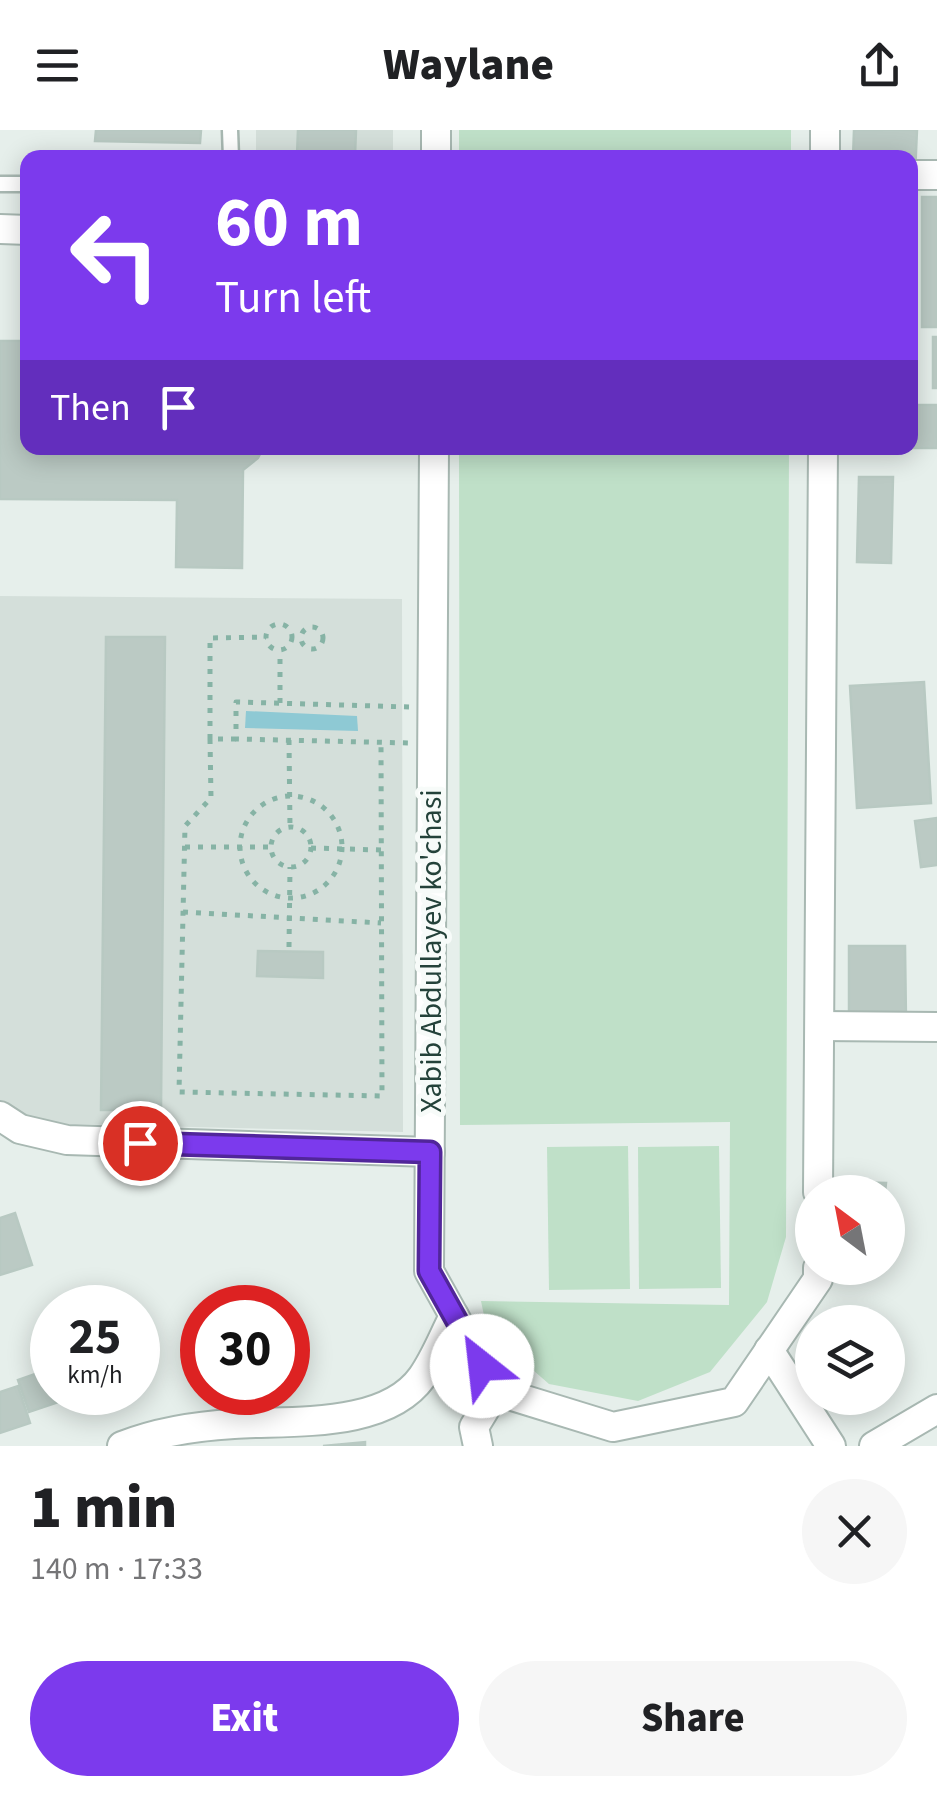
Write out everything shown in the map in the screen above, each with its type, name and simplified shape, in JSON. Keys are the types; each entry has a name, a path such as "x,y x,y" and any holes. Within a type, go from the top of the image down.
{"street":[{"name":"Xabib Abdullayev ko'chasi","path":"434,455 429,1271 496,1391"},
{"path":"818,1175 824,455"},
{"path":"820,1026 937,1026"},
{"path":"0,1116 20,1129 67,1140 430,1152"},
{"path":"478,1446 474,1427 496,1391 612,1428 734,1402 814,1285"},
{"path":"122,1446 156,1432 233,1424 312,1422 385,1407 422,1378 454,1316"},
{"path":"769,1350 831,1446"},
{"path":"874,1446 937,1409"}],"path":[{"path":"280,624 291,631 293,640 280,650 272,648 266,637 272,626 280,624"},
{"path":"293,640 316,648 322,644 323,634 315,627 308,628 301,640"},
{"path":"266,637 210,638 211,798 185,826 178,1092 382,1096 381,742"},
{"path":"280,650 280,704"},
{"path":"236,738 236,702 432,708"},
{"path":"210,739 432,744"},
{"path":"289,740 290,827"},
{"path":"290,796 307,798 321,806 340,832 342,848 339,864 319,890 290,899 256,885 246,872 240,846 247,821 258,808 290,796"},
{"path":"290,827 307,835 311,848 306,860 290,867 278,863 271,847 279,831 290,827"},
{"path":"185,847 271,847"},
{"path":"311,848 381,850"},
{"path":"289,947 290,867"},
{"path":"183,912 382,924"}],"shaded area":[{"path":"256,130 393,130 393,150 256,150"},
{"path":"0,596 402,599 403,1132 66,1124 23,1116 0,1103"}],"green space":[{"path":"459,130 791,130 791,150 459,150"},
{"path":"459,455 789,455 786,1237 767,1302 710,1372 638,1401 549,1384 487,1330 481,1301 729,1305 730,1122 460,1125"},
{"path":"628,1146 630,1289 549,1290 547,1147"},
{"path":"719,1146 721,1288 639,1289 638,1147"}],"water":[{"path":"246,711 357,716 358,731 245,728"}],"building":[{"path":"96,130 201,130 200,143 95,141"},
{"path":"298,130 356,130 355,150 297,150"},
{"path":"854,130 917,130 916,150 853,150"},
{"path":"922,197 937,197 937,327 922,327"},
{"path":"933,337 937,337 937,388 933,388"},
{"path":"0,341 20,341 20,455 260,455 243,470 242,568 176,567 177,500 0,499"},
{"path":"918,405 937,405 937,448 918,448"},
{"path":"859,477 893,477 891,563 857,562"},
{"path":"106,637 165,637 161,1110 101,1110"},
{"path":"924,682 931,803 857,808 850,686"},
{"path":"937,818 937,865 921,867 915,821"},
{"path":"849,946 905,946 906,1020 849,1020"},
{"path":"258,951 323,952 323,978 257,976"},
{"path":"15,1213 32,1265 0,1275 0,1218"},
{"path":"30,1376 30,1412 29,1412 18,1380"},
{"path":"18,1386 30,1423 0,1433 0,1392"},
{"path":"365,1442 365,1446 323,1446"}],"route":[{"path":"140,1143 430,1152 429,1271 482,1366"}]}
